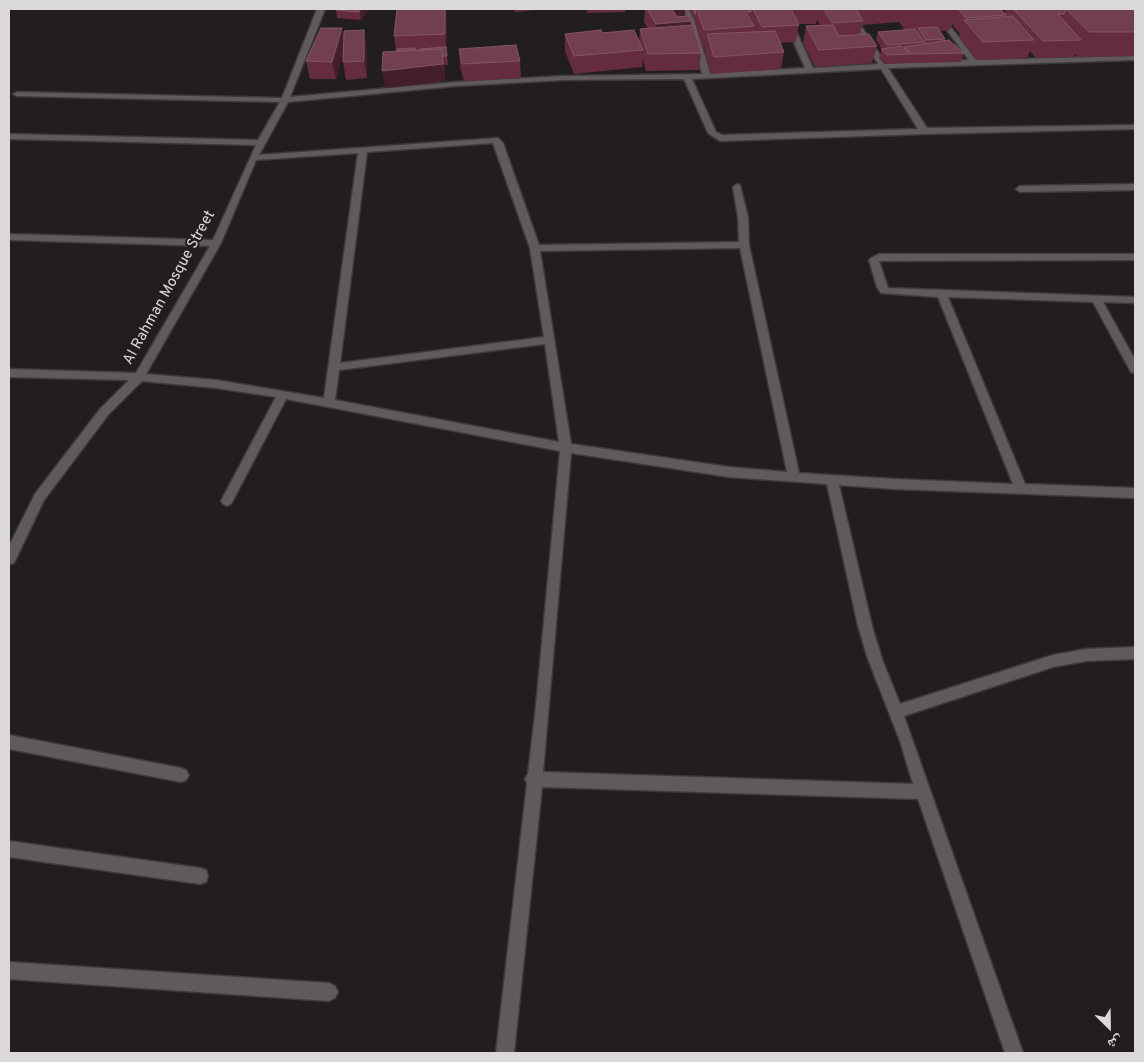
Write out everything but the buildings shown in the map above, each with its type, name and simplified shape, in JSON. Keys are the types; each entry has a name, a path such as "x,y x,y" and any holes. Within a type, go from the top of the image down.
{"street":[{"name":"Al Rahman Mosque Street","path":"9,559 39,497 104,412 138,377 216,243 252,158 285,100 321,9"},
{"path":"687,9 707,76"},
{"path":"782,9 810,70"},
{"path":"848,9 924,131"},
{"path":"934,9 974,62"},
{"path":"16,94 285,100 495,81 687,77 974,62 1135,58"},
{"path":"687,77 712,133 720,138 924,131 1135,127"},
{"path":"9,136 260,142"},
{"path":"252,158 363,151 488,139 495,140 499,143 535,248 566,448 543,706 533,779 505,1053"},
{"path":"329,404 363,151"},
{"path":"736,187 743,217 744,244 794,478"},
{"path":"1020,189 1135,187"},
{"path":"9,237 216,243"},
{"path":"535,248 744,244"},
{"path":"1135,257 879,257 874,260 882,287 886,291 1135,300"},
{"path":"942,294 1021,489"},
{"path":"1096,299 1135,369"},
{"path":"334,367 548,340"},
{"path":"9,373 138,377 216,384 283,394 566,448 729,472 832,480 1135,493"},
{"path":"227,501 283,394"},
{"path":"832,480 865,626 875,659 897,712 922,792 1014,1053"},
{"path":"897,712 1053,661 1086,655 1135,653"},
{"path":"9,742 181,775"},
{"path":"533,779 922,792"},
{"path":"9,849 200,876"},
{"path":"9,970 329,992"}]}
